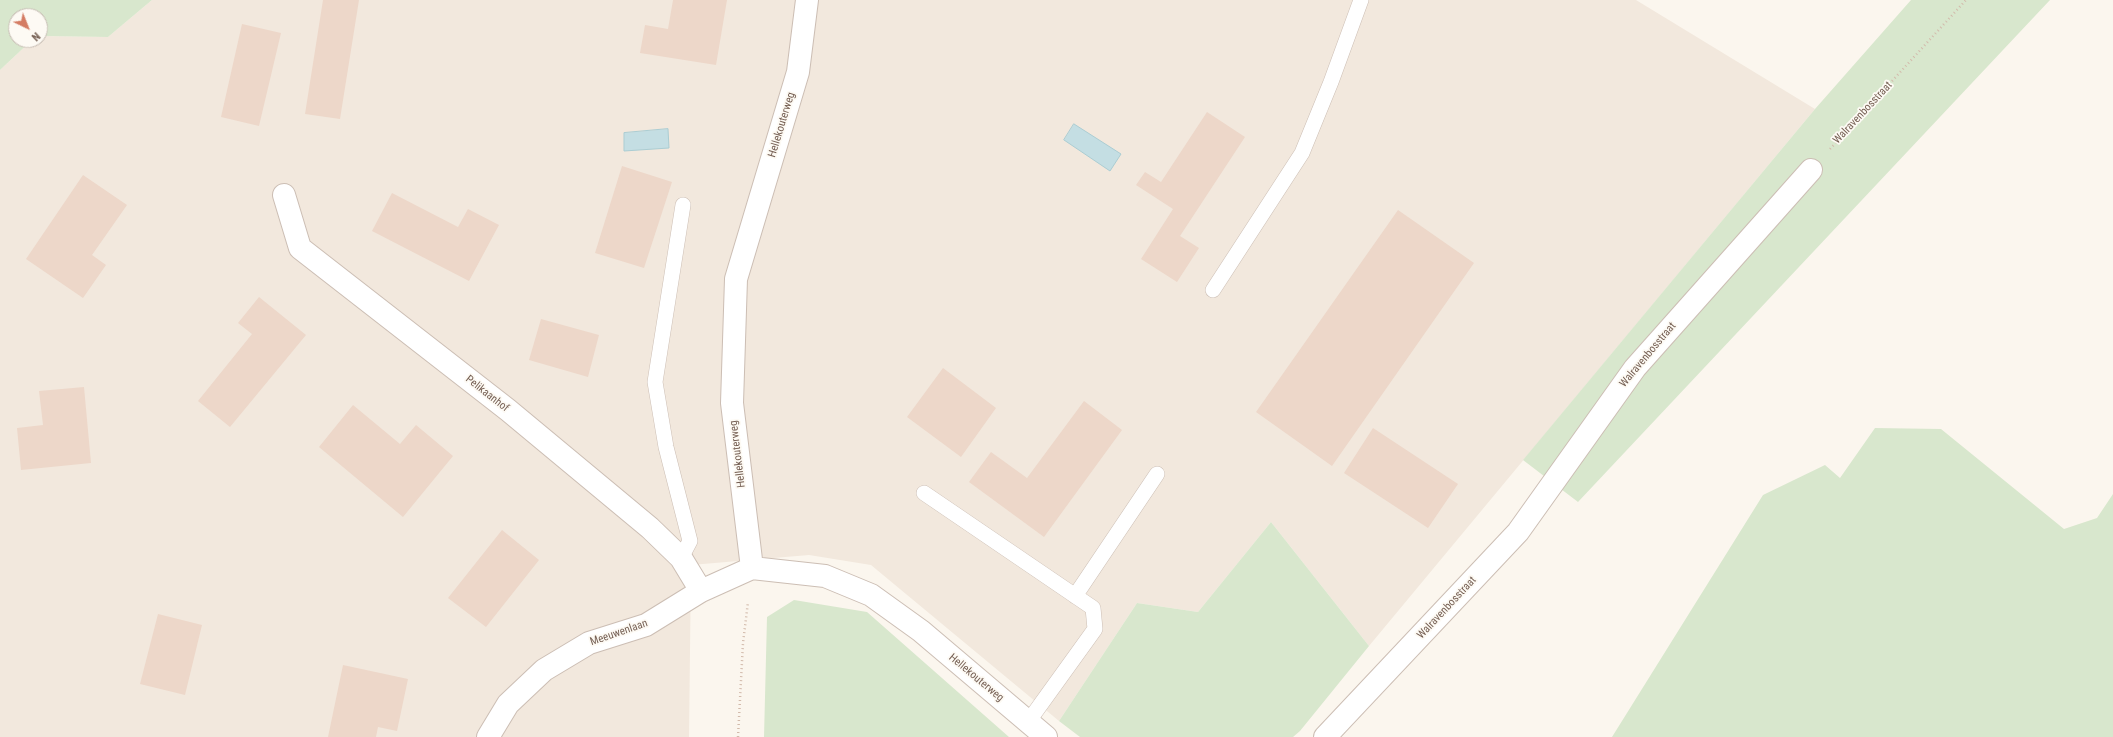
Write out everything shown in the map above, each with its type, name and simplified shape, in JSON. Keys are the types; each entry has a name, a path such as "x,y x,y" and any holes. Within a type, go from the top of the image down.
{"street":[{"name":"Hellekouterweg","path":"807,0 798,72 736,280 732,403 752,568 825,576 871,595 921,631 1046,737"},
{"name":"Walravenbosstraat","path":"1325,737 1518,532 1635,368 1811,170"},
{"name":"Pelikaanhof","path":"284,195 300,248 508,410 650,528 681,558 701,591"},
{"name":"Meeuwenlaan","path":"488,737 508,704 544,670 589,643 646,625 701,591 752,568"}],"lane":[{"path":"1214,290 1302,153 1331,82 1361,0"},
{"path":"681,558 690,541 666,447 655,382 684,205"},
{"path":"1075,596 1157,474"},
{"path":"924,493 1093,608 1095,629 1028,722"}],"path":[{"name":"Walravenbosstraat","path":"1811,170 1966,0"},
{"path":"738,737 743,643 752,568"}],"shaded area":[{"path":"152,0 1636,0 1815,109 1369,646 1271,522 1198,612 1137,603 1059,721 871,565 809,555 691,565 689,737 0,737 0,70 23,48 48,48 48,36 108,37"}],"green space":[{"path":"0,0 152,0 108,37 48,36 48,8 8,8 8,48 23,48 0,70"},
{"path":"1911,0 2050,0 1578,502 1523,460 1815,109"},
{"path":"1875,428 1941,429 2064,529 2097,518 2113,494 2113,737 1612,737 1763,495 1825,465 1840,478"},
{"path":"1271,522 1369,646 1300,731 1293,737 1080,737 1059,721 1137,603 1198,612"},
{"path":"794,600 867,612 1009,737 764,737 767,617"}],"water":[{"path":"1074,124 1121,154 1110,171 1064,140"},
{"path":"668,129 669,148 624,151 624,133"}],"building":[{"path":"323,0 359,0 340,119 305,114"},
{"path":"673,0 727,0 716,65 640,53 645,25 668,29"},
{"path":"242,24 281,33 259,126 221,117"},
{"path":"1207,112 1245,137 1180,236 1199,248 1177,282 1141,259 1173,209 1136,185 1145,172 1161,182"},
{"path":"622,166 672,182 644,268 595,253"},
{"path":"83,175 127,205 92,255 106,265 83,298 26,259"},
{"path":"392,193 458,227 468,209 499,225 469,281 372,231"},
{"path":"1398,210 1474,263 1332,466 1256,412"},
{"path":"259,297 306,335 230,427 198,401 252,334 238,323"},
{"path":"541,319 599,335 588,377 529,360"},
{"path":"943,368 996,408 961,457 907,417"},
{"path":"84,387 91,463 21,470 17,428 43,425 39,391"},
{"path":"1084,401 1122,430 1044,537 969,482 991,452 1027,478"},
{"path":"353,405 400,444 416,425 453,456 403,517 319,447"},
{"path":"1373,428 1458,484 1428,528 1344,473"},
{"path":"502,530 539,560 486,627 448,598"},
{"path":"158,614 202,625 185,695 140,684"},
{"path":"343,665 408,679 397,731 378,727 376,737 328,737"}]}
